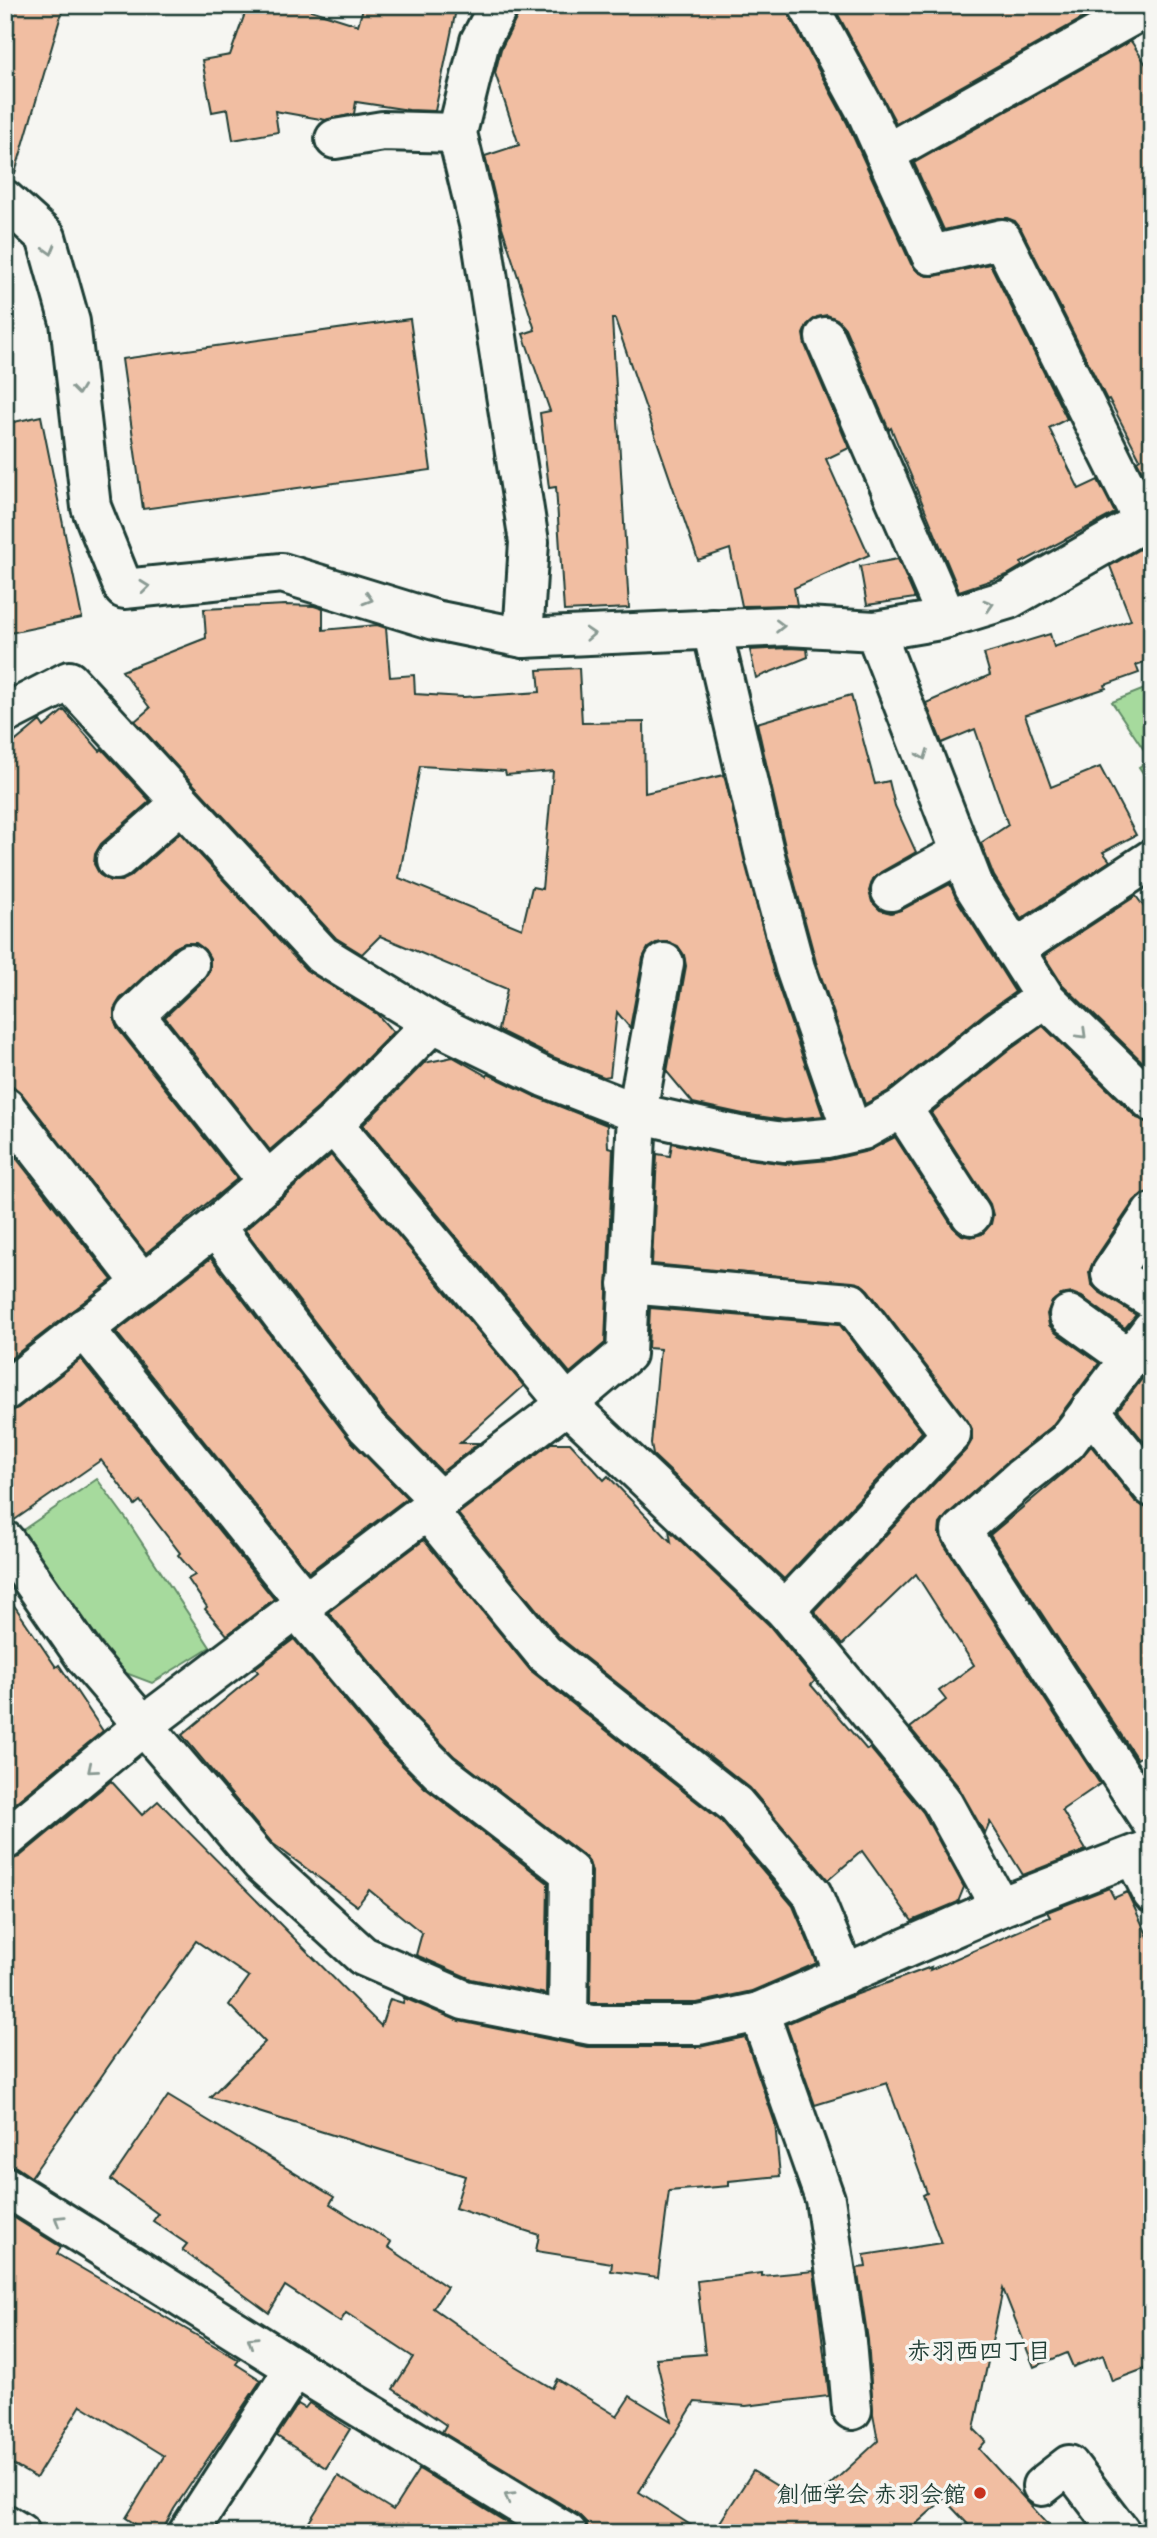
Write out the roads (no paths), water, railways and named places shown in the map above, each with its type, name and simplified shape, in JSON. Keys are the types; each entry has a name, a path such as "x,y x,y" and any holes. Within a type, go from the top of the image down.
{"street":[{"path":"499,5 480,41 457,133 480,228 529,542 523,638"},
{"path":"5,200 46,237 70,322 91,507 124,589 282,573 435,620 523,638 788,626 875,631 947,618 1009,599 1147,519 1002,239 931,255 867,113 808,5"},
{"path":"886,154 1152,5"},
{"path":"335,139 383,131 457,133"},
{"path":"825,337 947,618"},
{"path":"712,629 765,856 795,968 852,1132"},
{"path":"875,631 974,886 1045,998 1152,1102"},
{"path":"5,714 69,681 323,955 433,1023 544,1077 637,1114 739,1136 785,1142 863,1130 902,1108 999,1030 1045,998"},
{"path":"116,860 181,803"},
{"path":"891,891 961,853"},
{"path":"1014,950 1152,859"},
{"path":"5,1840 144,1726 567,1404 626,1354 637,1114 664,963"},
{"path":"189,964 135,1015 267,1181"},
{"path":"5,1391 215,1227 333,1124 433,1023"},
{"path":"5,1107 143,1284"},
{"path":"902,1108 971,1214"},
{"path":"333,1124 567,1404 785,1610 941,1800 1000,1907"},
{"path":"1152,1213 1111,1274 1152,1298"},
{"path":"215,1227 367,1427 433,1505 544,1653 736,1805 813,1894 845,1975"},
{"path":"628,1284 851,1303 951,1434 785,1610"},
{"path":"1069,1315 1140,1344 1067,1442 961,1531 1146,1842 1152,1893"},
{"path":"84,1328 400,1732 440,1772 570,1872 568,2020"},
{"path":"1090,1410 1152,1487"},
{"path":"5,1541 85,1657 261,1863 363,1956 464,2000 592,2025 699,2025 760,2012 1146,1842"},
{"path":"760,2012 825,2199 846,2342 852,2410"},
{"path":"5,2186 295,2368 568,2533"},
{"path":"188,2533 295,2368"},
{"path":"1042,2486 1069,2465 1121,2533"},
{"path":"5,2524 20,2533"},
{"path":"1145,2533 1152,2526"}],"place":[{"name":"創価学会 赤羽会館","path":"980,2493"}],"district":[{"name":"赤羽西四丁目","path":"979,2350"}]}
